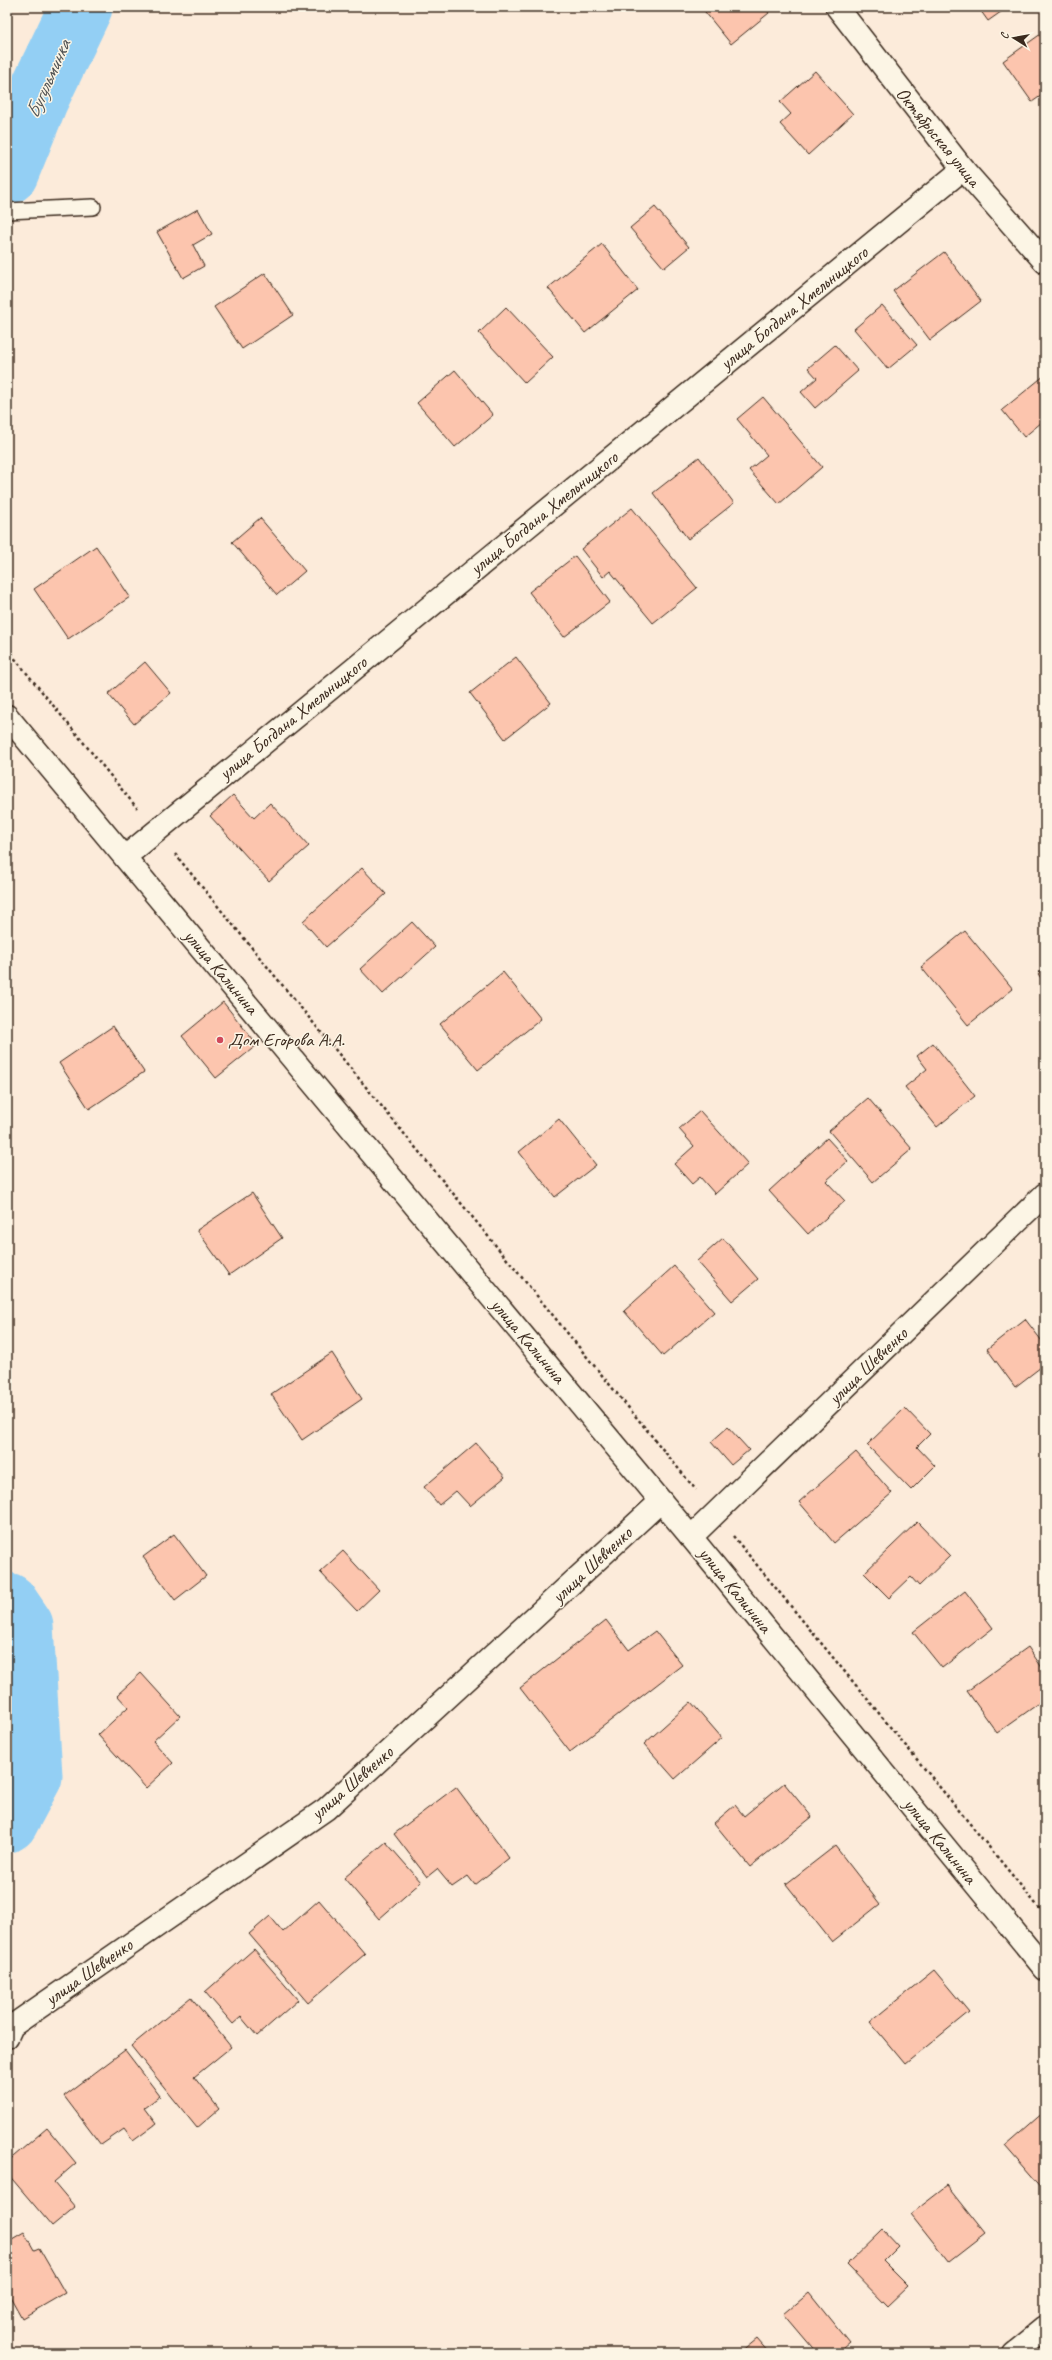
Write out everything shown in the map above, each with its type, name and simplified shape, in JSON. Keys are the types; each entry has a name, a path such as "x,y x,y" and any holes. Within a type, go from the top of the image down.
{"street":[{"name":"Октябрьская улица","path":"837,7 963,169 1045,262"},
{"name":"улица Богдана Хмельницкого","path":"125,857 963,169"},
{"name":"улица Калинина","path":"7,716 691,1537 1045,1969"},
{"name":"улица Шевченко","path":"691,1537 1045,1194"},
{"name":"улица Шевченко","path":"9,2031 326,1809 661,1501"},
{"path":"1013,2353 1045,2327"}],"lane":[{"path":"7,211 93,207"}],"path":[{"path":"7,649 1045,1915"}],"building":[{"path":"701,7 765,7 769,13 731,44"},
{"path":"978,7 1008,7 988,21"},
{"path":"1045,31 1045,93 1032,102 1003,61"},
{"path":"815,71 853,114 808,155 780,124 791,114 780,102"},
{"path":"655,207 689,247 664,268 630,228"},
{"path":"198,209 212,234 193,245 204,266 183,278 157,232"},
{"path":"602,244 638,290 585,333 548,288"},
{"path":"944,252 981,301 930,340 893,291"},
{"path":"265,273 293,315 242,349 214,307"},
{"path":"882,305 917,345 888,369 854,329"},
{"path":"506,307 553,357 525,383 479,333"},
{"path":"835,345 858,371 815,408 801,392 817,378 808,368"},
{"path":"455,370 493,415 455,447 417,403"},
{"path":"1045,375 1045,426 1042,422 1024,437 1002,410"},
{"path":"763,397 822,467 779,504 749,470 767,455 737,419"},
{"path":"699,457 734,503 688,539 653,493"},
{"path":"632,508 697,588 653,623 610,571 603,577 581,549"},
{"path":"260,518 305,571 277,595 232,542"},
{"path":"96,546 130,597 68,639 34,589"},
{"path":"575,556 610,602 564,637 529,592"},
{"path":"516,657 551,703 505,739 470,693"},
{"path":"145,662 171,693 134,724 108,694"},
{"path":"233,795 254,818 270,803 309,846 269,881 210,816"},
{"path":"362,868 386,894 326,947 303,921"},
{"path":"412,922 435,947 383,994 360,969"},
{"path":"965,931 1013,989 968,1025 921,967"},
{"path":"1045,968 1045,983 1038,974"},
{"path":"503,972 541,1019 478,1070 440,1024"},
{"name":"Дом Егорова А.А.","path":"223,1002 257,1045 216,1078 182,1036"},
{"path":"113,1026 144,1072 89,1109 59,1063"},
{"path":"933,1043 975,1096 937,1127 905,1087 927,1069 917,1056"},
{"path":"868,1098 912,1149 873,1182 829,1131"},
{"path":"700,1111 748,1164 715,1194 700,1177 692,1184 674,1164 694,1146 679,1129"},
{"path":"559,1119 596,1165 555,1197 519,1152"},
{"path":"827,1138 848,1161 826,1181 845,1201 808,1234 769,1191"},
{"path":"252,1193 282,1238 229,1275 197,1230"},
{"path":"723,1238 758,1279 732,1301 697,1261"},
{"path":"674,1266 714,1312 663,1356 624,1311"},
{"path":"1025,1319 1045,1345 1045,1364 1015,1387 987,1349"},
{"path":"332,1353 362,1399 302,1440 271,1394"},
{"path":"905,1408 930,1434 917,1447 935,1466 911,1490 867,1445"},
{"path":"728,1427 749,1450 731,1465 711,1442"},
{"path":"476,1443 505,1477 470,1506 456,1491 439,1505 424,1487"},
{"path":"856,1452 892,1493 834,1543 799,1502"},
{"path":"917,1522 950,1556 919,1586 911,1577 889,1598 864,1573"},
{"path":"174,1534 206,1576 175,1600 143,1557"},
{"path":"343,1551 379,1590 357,1611 320,1572"},
{"path":"965,1591 993,1628 942,1668 913,1632"},
{"path":"606,1620 629,1650 655,1631 682,1665 570,1752 520,1688"},
{"path":"1028,1647 1045,1672 1045,1699 997,1733 967,1691"},
{"path":"141,1673 180,1716 153,1741 173,1763 146,1788 98,1735 128,1707 117,1695"},
{"path":"691,1702 722,1738 675,1779 644,1744"},
{"path":"784,1783 812,1817 750,1867 714,1823 735,1805 744,1816"},
{"path":"456,1787 509,1858 475,1885 468,1876 452,1887 437,1869 427,1877 394,1834"},
{"path":"386,1842 421,1882 379,1919 344,1878"},
{"path":"835,1846 880,1904 832,1942 786,1884"},
{"path":"319,1900 365,1954 308,2003 249,1934 270,1916 283,1932"},
{"path":"254,1949 298,2000 257,2036 241,2017 233,2024 205,1992"},
{"path":"934,1970 969,2012 905,2064 870,2022"},
{"path":"191,1997 231,2047 194,2077 219,2109 197,2128 131,2046"},
{"path":"125,2050 160,2096 144,2108 156,2124 133,2141 124,2129 101,2145 64,2096"},
{"path":"1045,2111 1045,2192 1005,2146"},
{"path":"47,2128 76,2163 54,2182 75,2207 52,2226 7,2173 7,2162"},
{"path":"947,2186 985,2234 949,2262 911,2214"},
{"path":"883,2230 898,2246 883,2261 908,2286 887,2306 847,2265"},
{"path":"24,2232 34,2250 39,2248 65,2293 22,2318 7,2291 7,2242"},
{"path":"809,2293 849,2343 837,2353 817,2353 784,2314"},
{"path":"757,2339 769,2353 740,2353"}],"waterway":[{"name":"Бугульминка","path":"7,173 37,99 81,7"},
{"name":"Бугульминка","path":"7,1604 22,1626 31,1776 7,1821"}],"place":[{"name":"Дом Егорова А.А.","path":"220,1040"}]}
